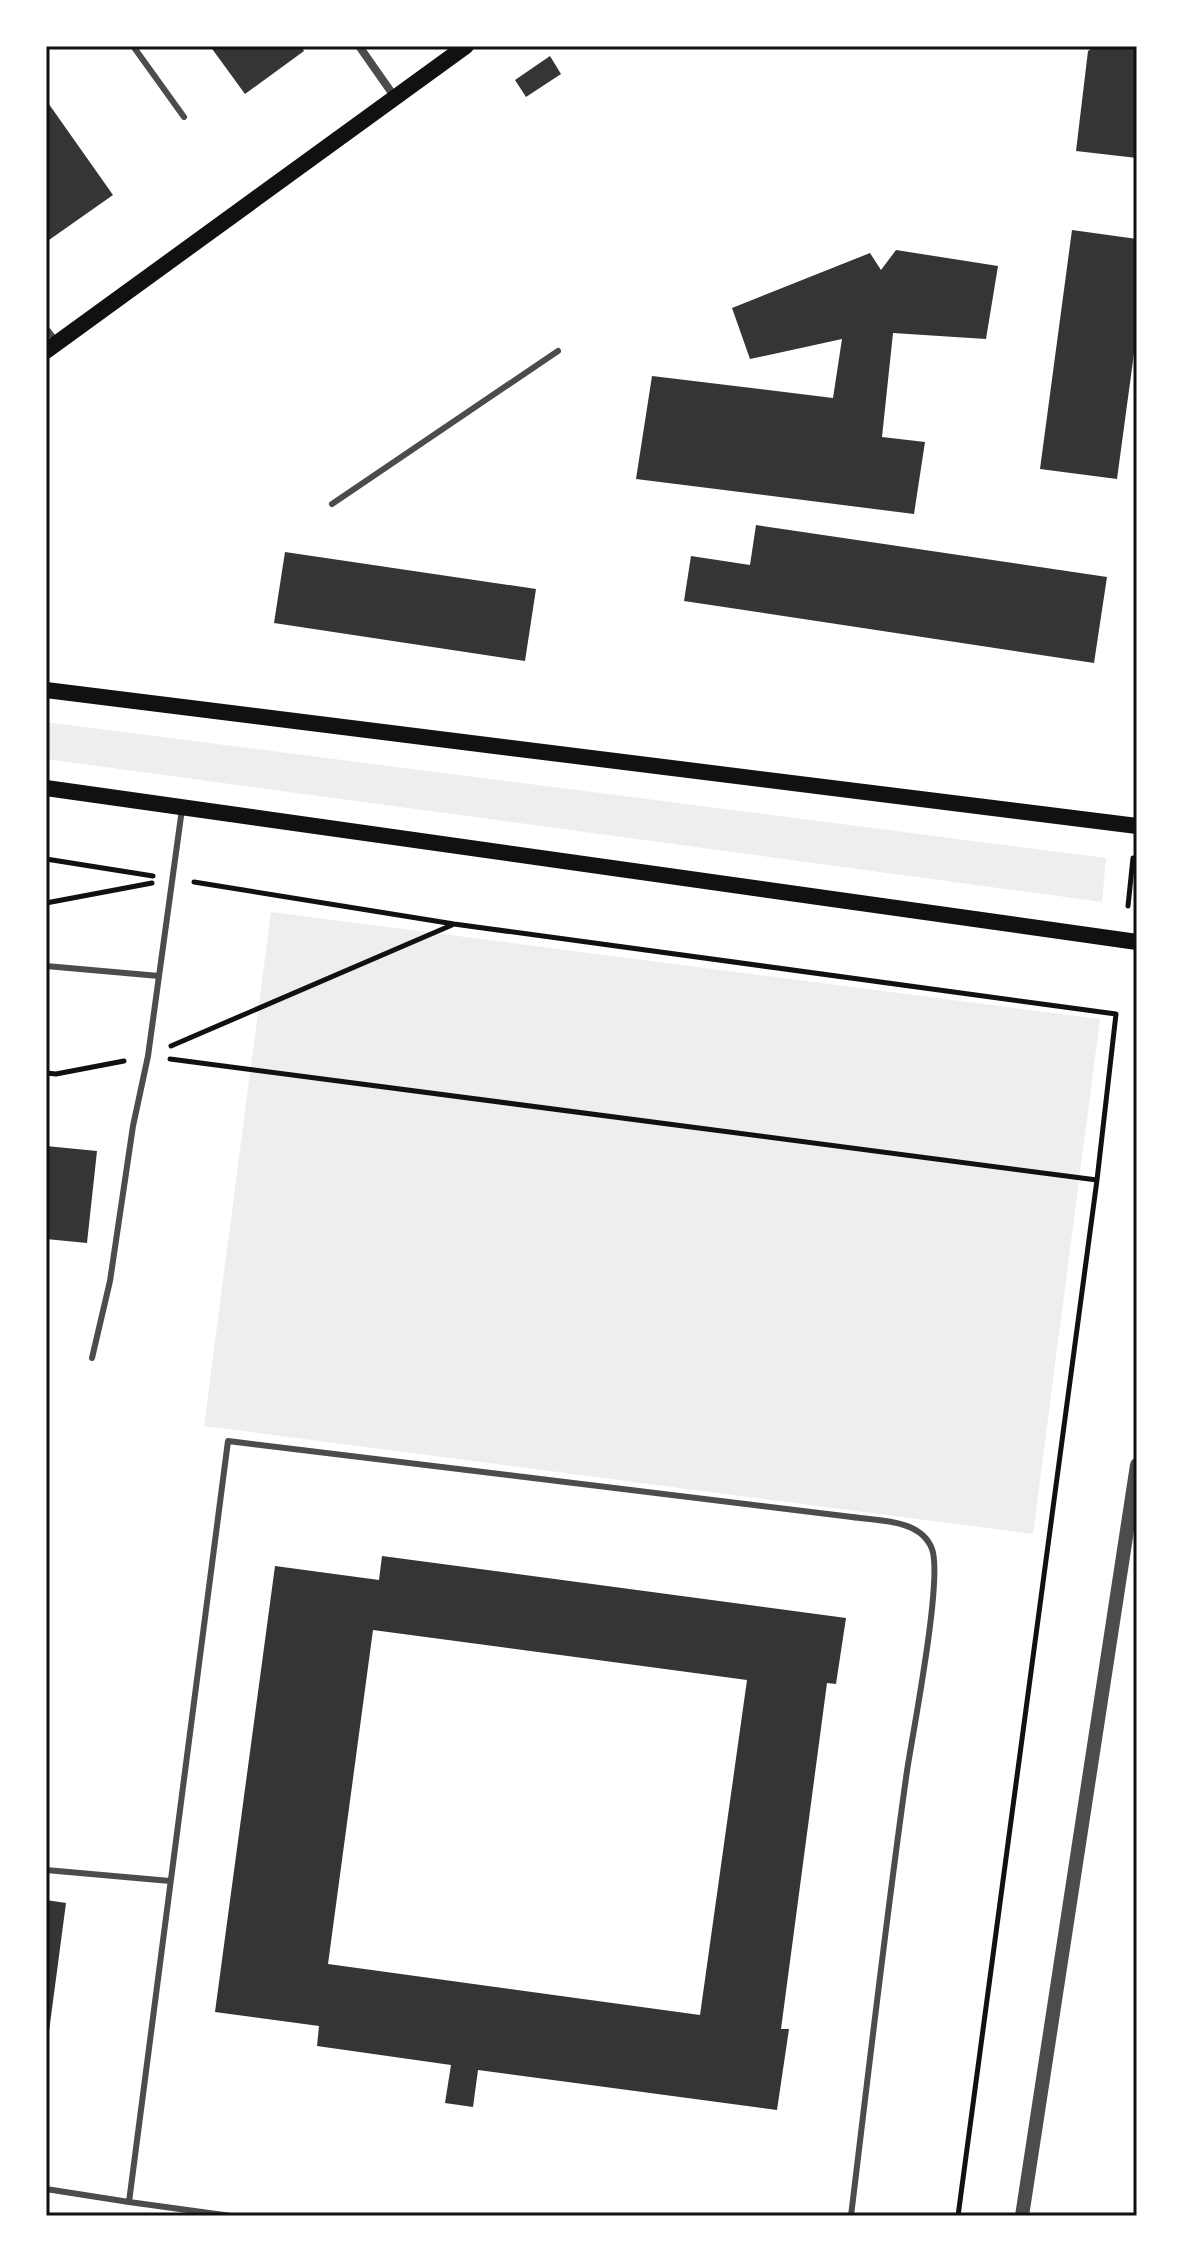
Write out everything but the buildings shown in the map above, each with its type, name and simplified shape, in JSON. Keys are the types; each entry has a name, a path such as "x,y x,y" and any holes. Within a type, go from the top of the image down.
{"main road":[{"path":"52,347 466,46"},
{"path":"46,690 1137,826"},
{"path":"46,788 1137,942"}],"street":[{"path":"359,46 394,96"},
{"path":"1022,2216 1137,1465"}],"lane":[{"path":"133,46 184,117"},
{"path":"46,328 52,347"},
{"path":"332,504 558,351"},
{"path":"92,1358 110,1281 133,1126 148,1056 182,809"},
{"path":"46,966 159,976"},
{"path":"129,2202 228,1441 913,1527 932,1549 935,1567 851,2216"},
{"path":"46,1870 170,1881"},
{"path":"46,2189 231,2216"}],"path":[{"path":"1128,906 1133,858"},
{"path":"46,859 454,924 1116,1014 1097,1180 958,2216"},
{"path":"46,903 173,879"},
{"path":"46,1073 56,1074 148,1056 454,924"},
{"path":"148,1056 1097,1180"}],"shaded area":[{"path":"46,722 1106,858 1102,902 46,759"},
{"path":"271,912 1100,1019 1033,1534 204,1426"}]}
